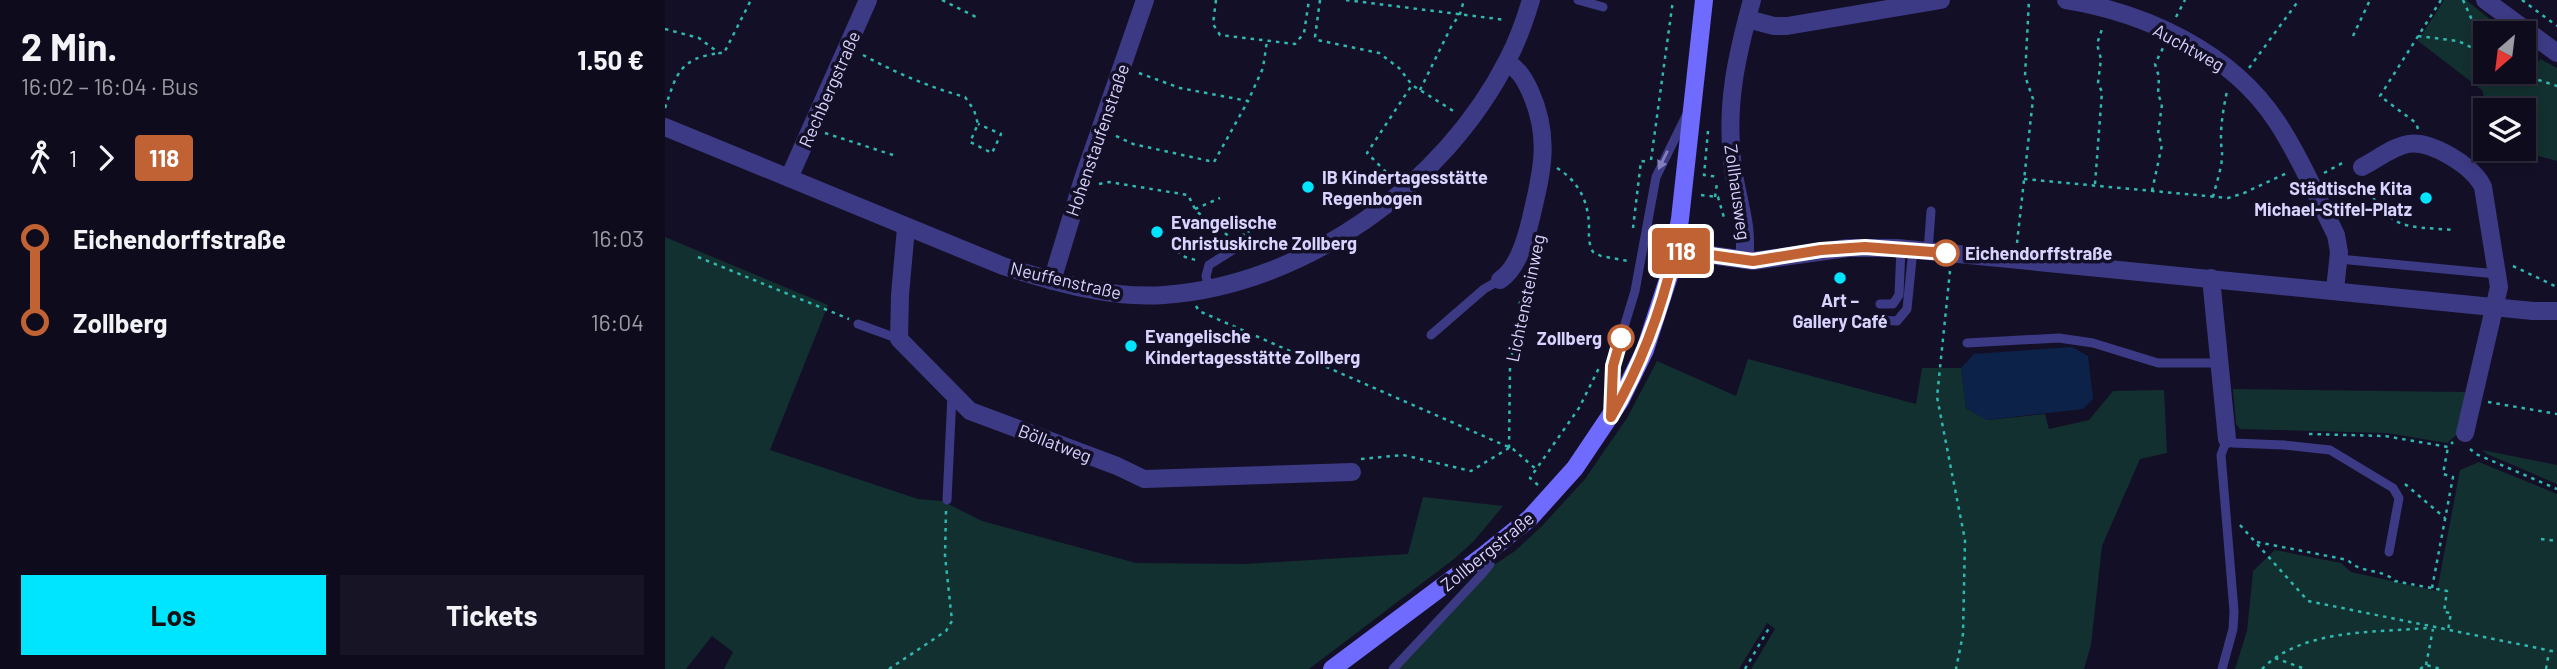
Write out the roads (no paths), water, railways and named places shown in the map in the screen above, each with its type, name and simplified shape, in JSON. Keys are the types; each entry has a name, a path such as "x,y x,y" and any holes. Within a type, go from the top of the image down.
{"main road":[{"name":"Zollbergstraße","path":"1332,669 1512,535 1551,496 1589,450 1611,417 1649,340 1675,250 1705,0"}],"street":[{"name":"Rechbergstraße","path":"789,178 868,0"},
{"name":"Hohenstaufenstraße","path":"1052,281 1082,182 1145,0"},
{"name":"Neuffenstraße","path":"665,127 906,228 1003,266 1052,281 1115,293 1162,296 1201,291 1252,277 1322,247 1366,219 1404,190 1435,161 1470,121 1507,62 1531,0"},
{"name":"Zollhausweg","path":"1744,260 1747,239 1734,178 1730,113 1733,72 1752,0"},
{"path":"1747,19 1774,26 1787,26 1941,0"},
{"name":"Auchtweg","path":"2066,0 2172,27 2203,51 2240,70 2268,108 2336,235 2339,259 2335,290"},
{"path":"2485,0 2557,53"},
{"name":"Lichtensteinweg","path":"1500,280 1510,271 1526,236 1544,157 1544,136 1532,96 1523,76 1507,62"},
{"path":"2357,163 2402,146 2422,145 2465,164 2480,180 2499,287 2465,433"},
{"path":"899,339 906,228"},
{"path":"1675,250 1762,260 1848,248 1914,249 2557,311"},
{"path":"2211,278 2227,439"},
{"name":"Böllatweg","path":"899,339 972,412 1117,466 1144,479 1352,471"}],"lane":[{"path":"1578,0 1603,7"},
{"path":"1611,417 1614,360 1635,291 1656,177 1694,100"},
{"path":"1880,304 1893,304 1899,295 1914,249 1931,211"},
{"path":"1201,291 1211,263 1234,244"},
{"path":"1878,320 1897,321 1907,309 1914,249"},
{"path":"2339,259 2497,265"},
{"path":"1431,335 1484,289 1500,280"},
{"path":"859,324 899,339"},
{"path":"1966,343 2059,338 2093,343 2148,361 2219,363"},
{"path":"947,500 952,393"},
{"path":"2223,669 2234,620 2221,452 2227,439 2233,443 2284,444 2330,450 2389,486 2399,498 2389,552"},
{"path":"1393,669 1490,564 1483,556"}],"water":[{"path":"2072,347 2088,356 2093,399 2083,409 1986,420 1966,408 1961,368 1974,354"}],"place":[{"name":"IB Kindertagesstätte Regenbogen","path":"1308,187"},
{"name":"Städtische Kita Michael-Stifel-Platz","path":"2426,198"},
{"name":"Evangelische Christuskirche Zollberg","path":"1157,232"},
{"name":"Eichendorffstraße","path":"1946,253"},
{"name":"Art – Gallery Café","path":"1840,278"},
{"name":"Zollberg","path":"1621,338"},
{"name":"Evangelische Kindertagesstätte Zollberg","path":"1131,346"}]}
